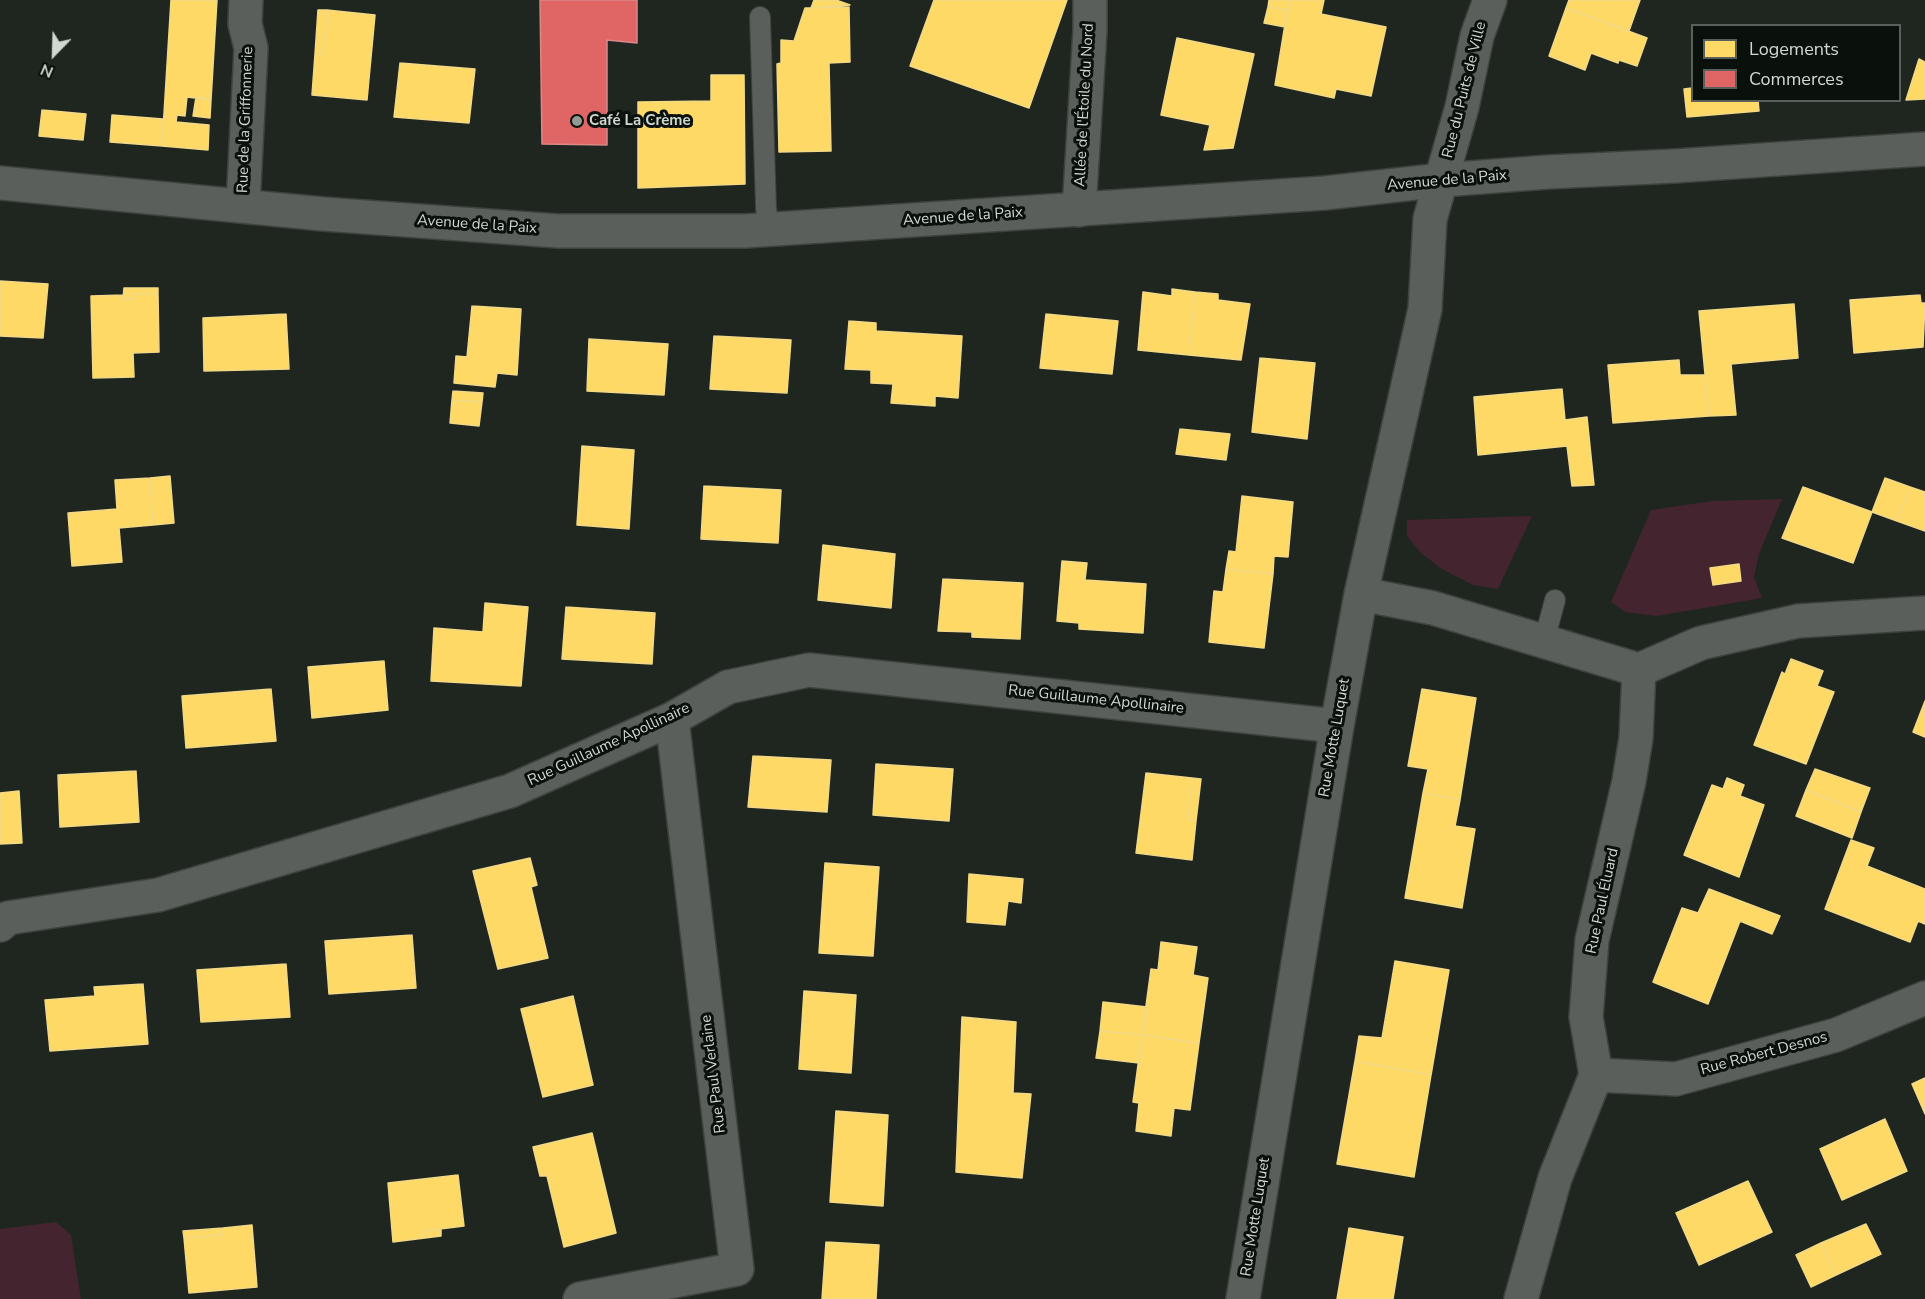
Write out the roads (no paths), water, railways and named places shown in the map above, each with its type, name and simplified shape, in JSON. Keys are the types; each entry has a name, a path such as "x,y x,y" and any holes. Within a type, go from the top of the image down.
{"street":[{"name":"Rue de la Griffonnerie","path":"243,205 251,48 245,24 246,0"},
{"name":"Allée de l'Étoile du Nord","path":"1079,210 1090,0"},
{"name":"Rue du Puits de Ville","path":"1442,180 1462,107 1477,36 1490,0"},
{"name":"Avenue de la Paix","path":"0,183 323,214 558,231 745,231 1325,193 1442,180 1925,149"},
{"name":"Rue Motte Luquet","path":"1243,1299 1337,726 1361,594 1425,309 1430,219 1442,180"},
{"path":"1361,594 1433,608 1639,670 1701,643 1798,621 1925,613"},
{"name":"Rue Guillaume Apollinaire","path":"0,925 8,918 158,895 510,791 672,719 728,687 809,670 1337,726"},
{"name":"Rue Paul Éluard","path":"1596,1075 1586,1017 1592,940 1629,781 1636,738 1639,670"},
{"name":"Rue Paul Verlaine","path":"580,1299 737,1269 672,719"},
{"name":"Rue Robert Desnos","path":"1596,1075 1676,1078 1836,1035 1925,998"},
{"path":"1521,1299 1555,1178 1596,1075"}],"lane":[{"path":"760,17 766,208 770,230"},
{"path":"1544,641 1555,600"}],"place":[{"name":"Café La Crème","path":"577,121"}]}
